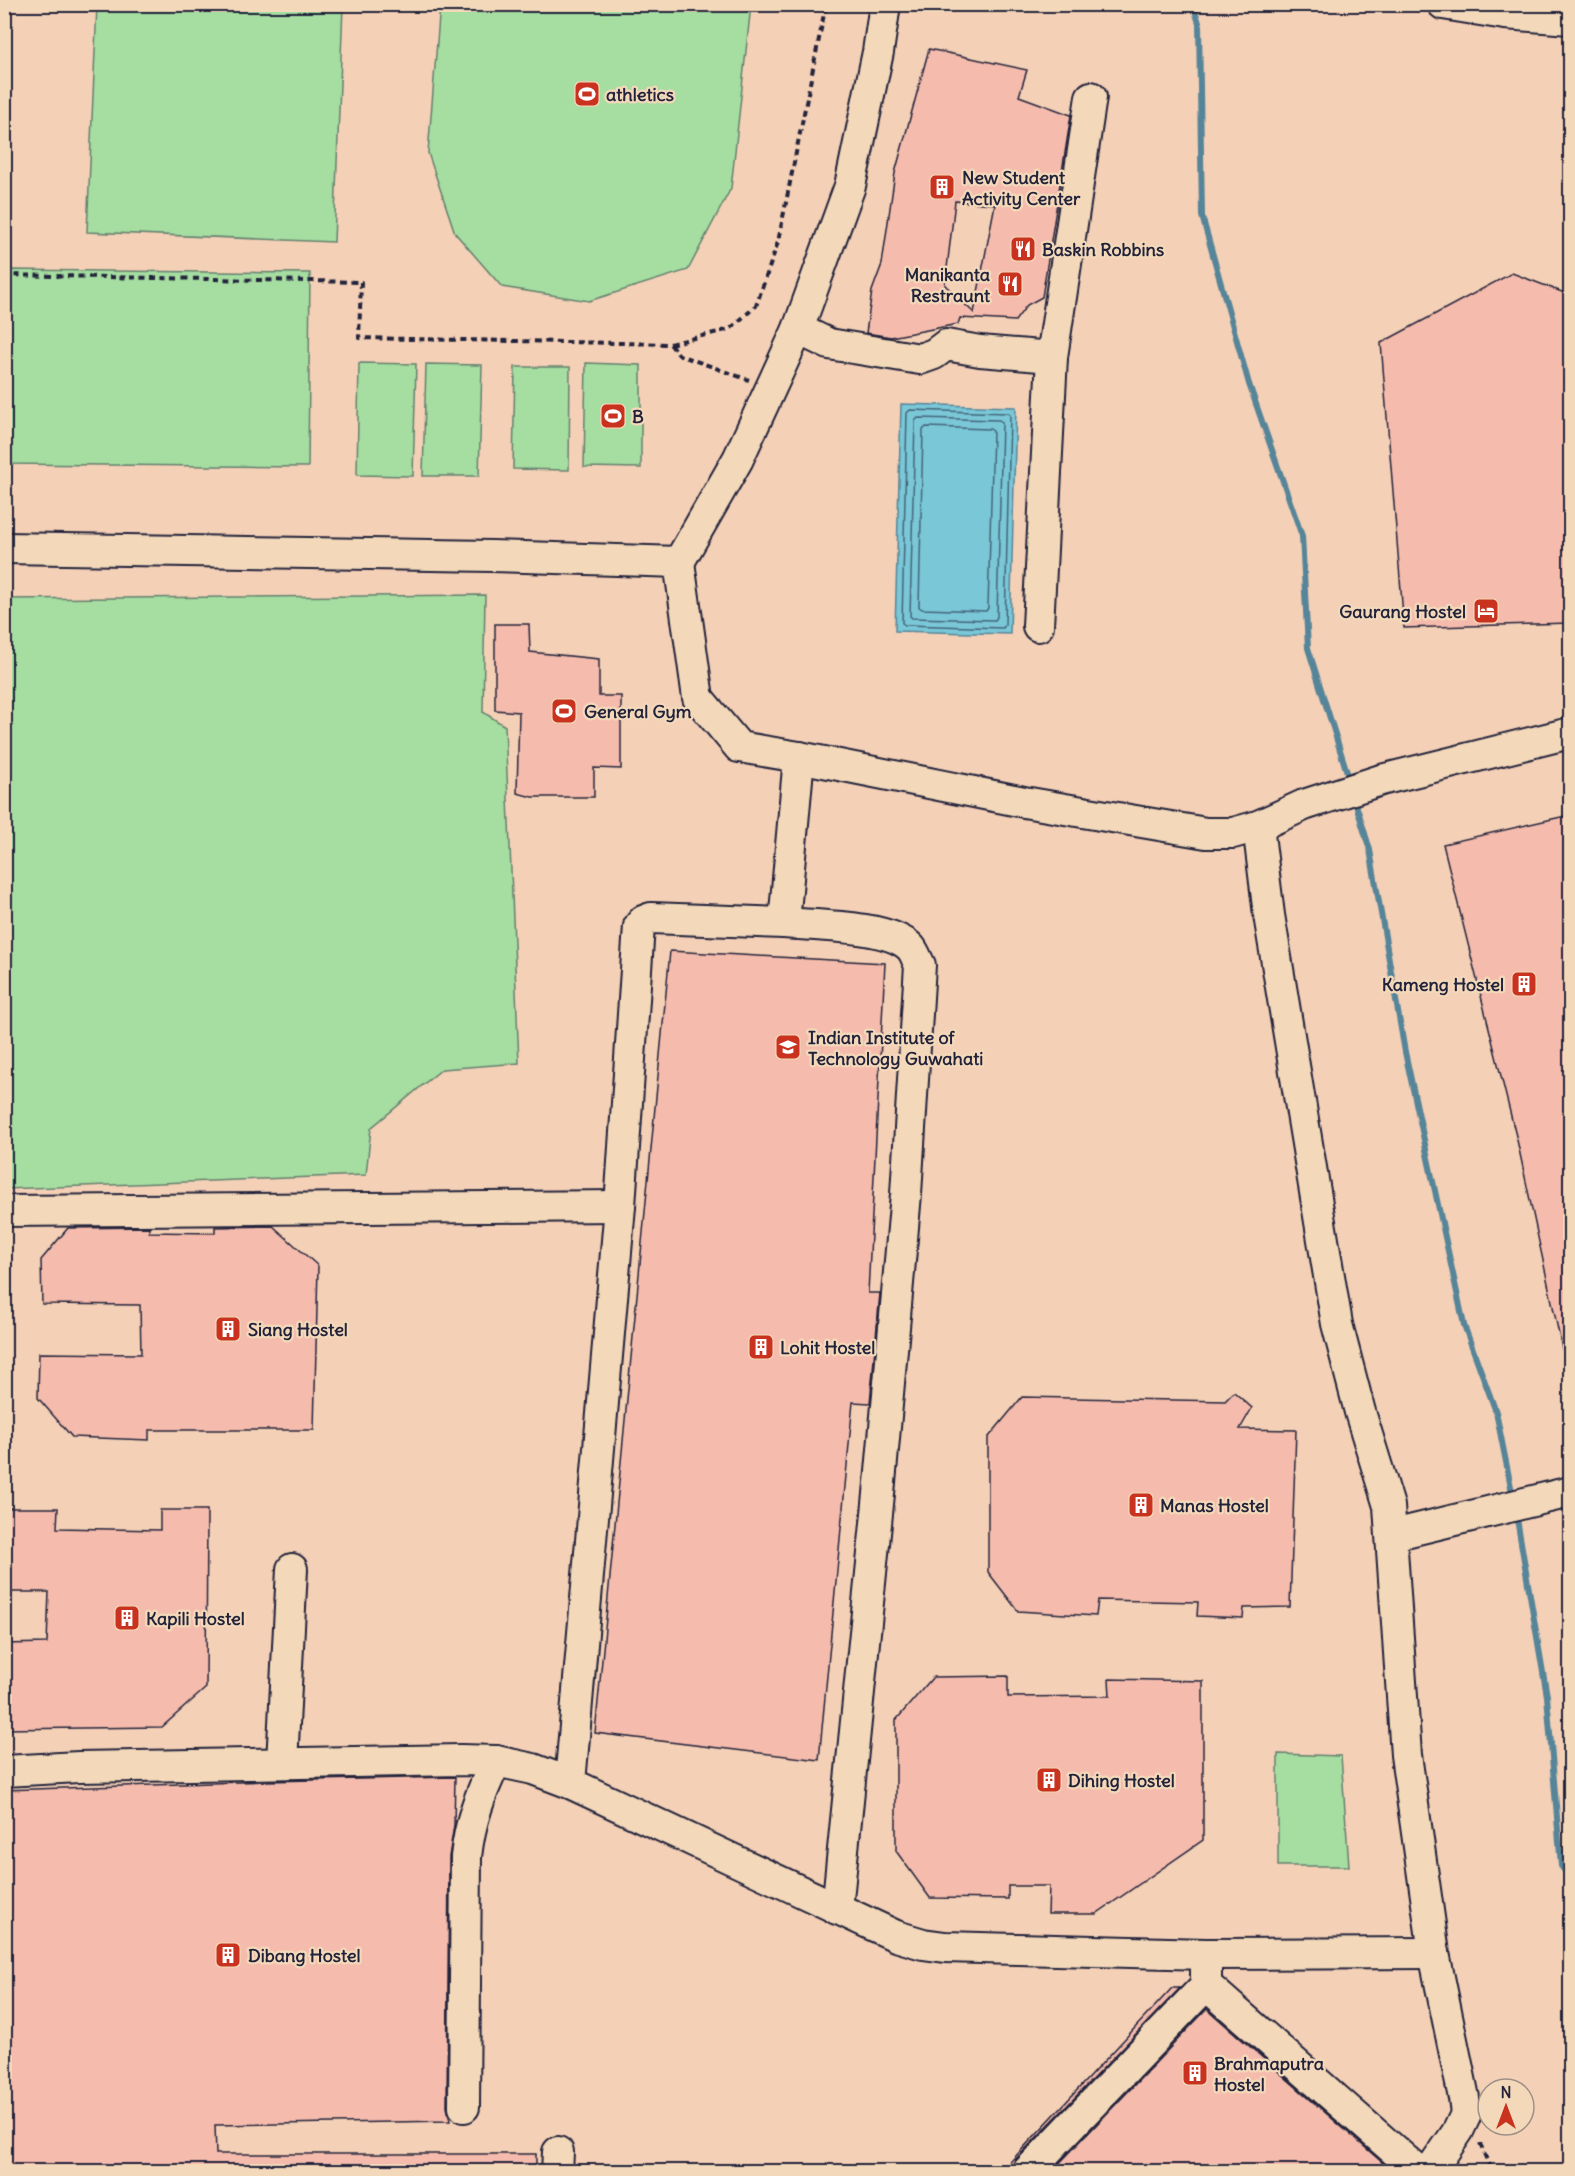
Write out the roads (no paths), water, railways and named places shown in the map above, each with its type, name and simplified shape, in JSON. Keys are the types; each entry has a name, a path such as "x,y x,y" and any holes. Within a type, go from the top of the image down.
{"street":[{"path":"885,4 878,52 850,186 798,329 738,459 679,562 698,698 739,747 1024,802 1206,833 1233,832 1258,826 1304,805 1380,780 1570,733"},
{"path":"1443,4 1505,14 1570,19"},
{"path":"1038,626 1052,357 1091,98"},
{"path":"798,329 829,344 920,359 934,354 946,345 980,351 1052,357"},
{"path":"4,548 492,556 679,562"},
{"path":"784,923 799,757"},
{"path":"1258,826 1269,915 1337,1324 1347,1366 1389,1506 1393,1535 1406,1755 1434,1953 1466,2114 1458,2131 1430,2172"},
{"path":"570,1782 620,1206 639,926 643,921 651,918 784,923 881,932 898,938 912,949 920,965 906,1194 883,1460 837,1909"},
{"path":"4,1211 620,1206"},
{"path":"1393,1535 1558,1495"},
{"path":"282,1763 292,1569"},
{"path":"4,1771 79,1767 496,1761 532,1769 570,1782 837,1909 896,1935 923,1944 945,1947 1206,1954 1434,1953"},
{"path":"464,2107 468,1834 478,1798 496,1761"},
{"path":"1027,2172 1206,1985 1206,1954"},
{"path":"1206,1985 1419,2172"}],"water":[{"path":"901,404 1016,407 1010,634 895,631"}],"waterway":[{"path":"1193,4 1199,23 1202,216 1249,384 1302,536 1308,648 1350,782"},
{"path":"1354,798 1370,850 1405,1052 1464,1325 1496,1412 1513,1497"},
{"path":"1516,1513 1547,1696 1561,1866 1570,1877"}],"place":[{"name":"athletics","path":"587,94"},
{"name":"New Student Activity Center","path":"942,187"},
{"name":"Baskin Robbins","path":"1023,249"},
{"name":"Manikanta Restraunt","path":"1010,284"},
{"name":"B","path":"613,416"},
{"name":"Gaurang Hostel","path":"1486,611"},
{"name":"General Gym","path":"564,711"},
{"name":"Kameng Hostel","path":"1524,984"},
{"name":"Indian Institute of Technology Guwahati","path":"788,1047"},
{"name":"Siang Hostel","path":"228,1329"},
{"name":"Lohit Hostel","path":"761,1347"},
{"name":"Manas Hostel","path":"1141,1505"},
{"name":"Kapili Hostel","path":"127,1618"},
{"name":"Dihing Hostel","path":"1049,1780"},
{"name":"Dibang Hostel","path":"228,1955"},
{"name":"Brahmaputra Hostel","path":"1195,2073"}]}
